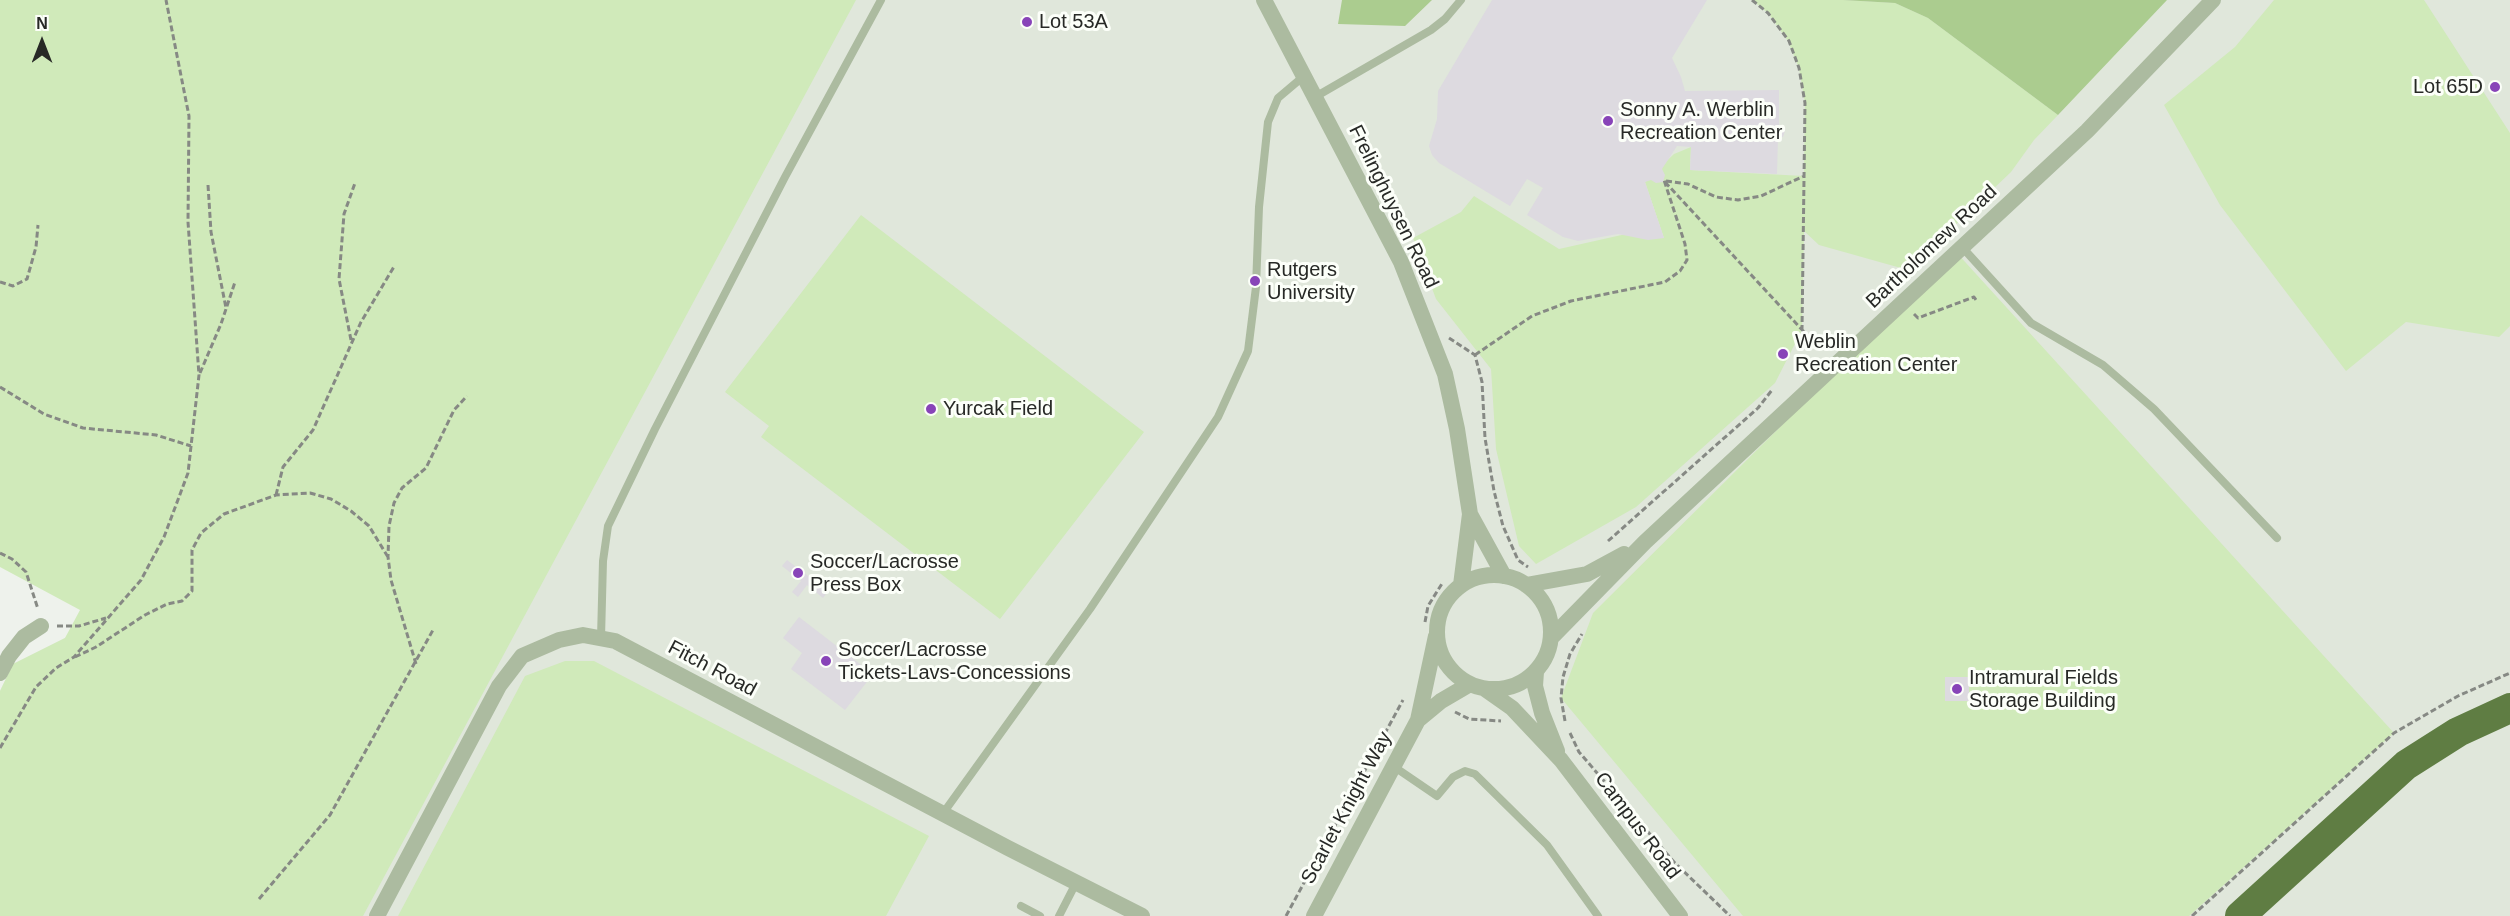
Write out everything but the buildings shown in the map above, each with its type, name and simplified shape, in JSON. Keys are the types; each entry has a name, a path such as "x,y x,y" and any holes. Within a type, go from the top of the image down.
{"highway":[{"path":"2240,916 2381,787 2434,746 2510,708"},
{"path":"2434,746 2464,742 2510,727"}],"street":[{"name":"Frelinghuysen Road","path":"1264,0 1401,262 1445,374 1457,429 1470,514 1461,585"},
{"name":"Bartholomew Road","path":"1552,638 1645,542 2087,132 2214,0"},
{"name":"Frelinghuysen Road","path":"1470,514 1504,576"},
{"name":"Bartholomew Road","path":"1526,585 1587,574 1606,566 1645,542"},
{"path":"1418,720 1430,629 1448,598 1461,585 1475,578 1490,575 1504,576 1526,585 1539,596 1547,610 1552,638 1536,672 1518,685 1502,689 1478,687 1456,676 1446,663 1430,629"},
{"path":"0,673 9,656 24,638 41,626"},
{"name":"Fitch Road","path":"377,916 499,686 522,656 560,640 583,635 615,641 1076,883 1122,911 1142,916"},
{"name":"Campus Road","path":"1536,672 1536,686 1542,712 1561,760"},
{"path":"1418,720 1441,701 1478,687"},
{"name":"Campus Road","path":"1478,687 1512,708 1561,760 1674,914"},
{"name":"Scarlet Knight Way","path":"1314,916 1418,720"}],"lane":[{"path":"601,638 603,561 608,526 655,429 785,177 881,0"},
{"path":"1315,97 1431,30 1445,19 1461,0"},
{"path":"944,813 1090,609 1218,417 1248,351 1256,287 1259,207 1268,122 1278,98 1304,76"},
{"path":"1962,247 2031,323 2103,365 2154,409 2277,537"},
{"path":"1394,766 1437,796 1453,777 1465,771 1475,774 1546,845 1598,916"},
{"path":"1059,916 1076,883"},
{"path":"1021,906 1040,916"}],"path":[{"path":"74,657 141,580 164,537 188,473 199,375 188,222 189,116 166,0"},
{"path":"1752,0 1768,13 1789,41 1799,68 1805,103 1802,330"},
{"path":"1664,180 1688,184 1716,197 1738,200 1761,196 1804,176"},
{"path":"1664,180 1806,334"},
{"path":"1475,355 1532,316 1571,301 1665,282 1680,271 1687,260 1685,244 1664,180"},
{"path":"352,341 339,279 344,214 355,183"},
{"path":"208,185 211,232 226,308"},
{"path":"0,282 13,286 27,279 36,248 38,225"},
{"path":"276,495 283,467 313,430 352,341 374,298 395,265"},
{"path":"199,375 213,347 235,282"},
{"path":"1914,314 1918,318 1974,297 1976,300"},
{"path":"1445,336 1475,355 1482,382 1486,449 1503,525 1518,560 1526,566 1535,568"},
{"path":"0,387 44,414 83,428 156,435 191,446"},
{"path":"1605,544 1758,408 1772,390"},
{"path":"416,664 396,603 388,557 389,526 394,503 402,488 426,468 454,410 467,396"},
{"path":"0,748 36,687 56,668 96,647 145,615 167,604 182,601 192,591 192,549 201,533 224,514 276,495 310,493 331,499 351,511 369,526 388,557"},
{"path":"0,553 12,559 26,572 41,626 79,626 108,618"},
{"path":"1430,629 1428,606 1444,580"},
{"path":"1566,722 1561,698 1563,677 1570,654 1587,625"},
{"path":"259,899 316,835 330,815 433,630"},
{"path":"2192,916 2394,734 2458,696 2510,673"},
{"path":"1286,916 1406,693"},
{"path":"1450,710 1469,719 1504,721"},
{"path":"1570,732 1579,752 1674,862 1730,916"}],"shaded area":[{"name":"Rutgers University","path":"0,0 2510,0 2510,916 0,916 0,691 13,664 65,638 87,607"}],"green space":[{"path":"0,0 856,0 363,916 0,916 0,691 13,664 65,638 80,610 0,567"},
{"path":"1342,0 1432,0 1405,26 1338,24"},
{"path":"1752,0 1843,0 1895,3 1928,18 2058,115 2034,140 2011,172 1908,270 1819,245 1804,231 1802,330 1775,383 1636,507 1536,564 1519,546 1496,449 1491,369 1436,299 1413,238 1461,212 1474,196 1559,249 1626,234 1664,238 1645,182 1674,154 1691,147 1690,170 1804,176 1805,103 1799,68 1788,41 1768,13"},
{"path":"1843,0 2167,0 2058,115 1928,18 1895,3"},
{"path":"2274,0 2424,0 2510,133 2510,326 2499,337 2406,322 2346,371 2220,205 2164,105 2235,47"},
{"name":"Yurcak Field","path":"861,215 1144,432 1000,619 761,437 769,426 725,392"},
{"path":"1956,252 2394,733 2189,916 1743,916 1561,698 1593,613"},
{"path":"565,661 594,661 929,836 886,916 398,916 525,676"}],"place":[{"name":"Lot 53A","path":"1027,22"},
{"name":"Lot 65D","path":"2495,87"},
{"name":"Sonny A. Werblin Recreation Center","path":"1608,121"},
{"name":"Rutgers University","path":"1255,281"},
{"name":"Weblin Recreation Center","path":"1783,354"},
{"name":"Yurcak Field","path":"931,409"},
{"name":"Soccer/Lacrosse Press Box","path":"798,573"},
{"name":"Soccer/Lacrosse Tickets-Lavs-Concessions","path":"826,661"},
{"name":"Intramural Fields Storage Building","path":"1957,689"}]}
